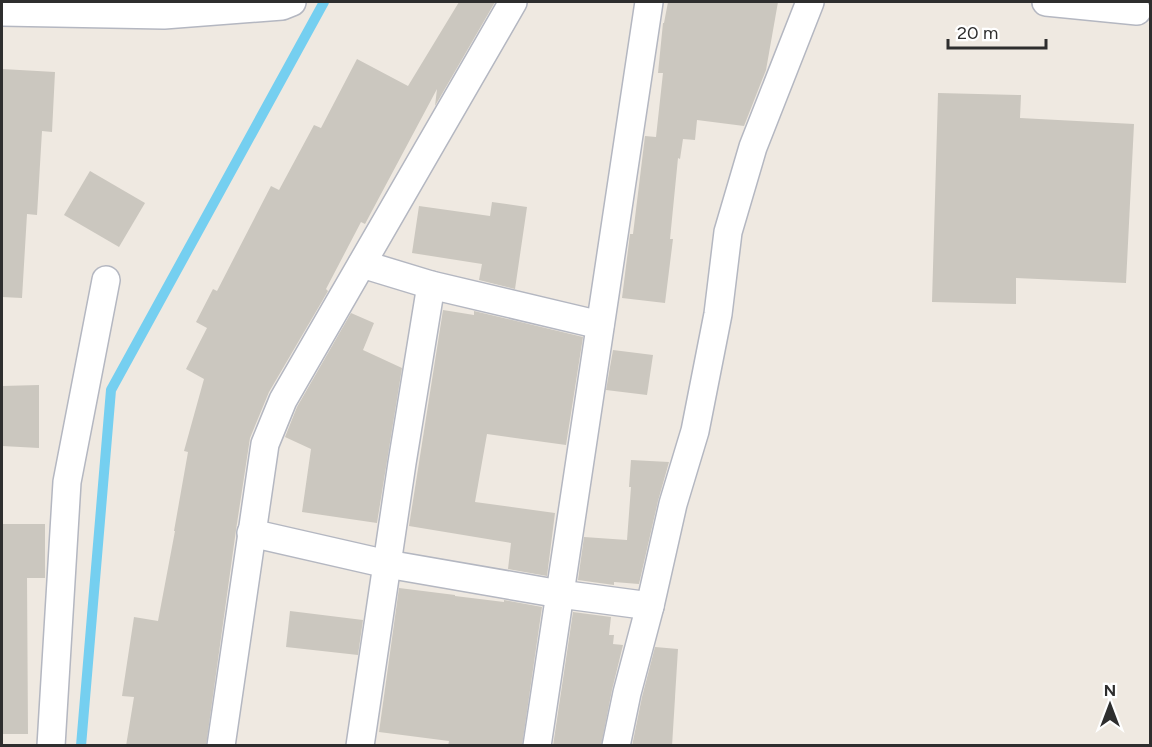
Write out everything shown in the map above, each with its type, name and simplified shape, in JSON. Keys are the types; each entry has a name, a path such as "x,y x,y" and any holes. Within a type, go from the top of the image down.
{"street":[{"path":"2,12 282,6 292,2"},
{"path":"221,746 265,444 284,400 513,2"},
{"path":"537,746 649,2"},
{"path":"616,746 673,504 695,431 718,314 728,232 753,147 810,2"},
{"path":"1047,2 1143,8"},
{"path":"362,264 431,285 600,325"},
{"path":"51,746 67,482 106,280"},
{"path":"360,746 431,285"},
{"path":"251,533 387,564 560,594 650,606"}],"building":[{"path":"459,2 495,2 435,106 437,89 365,224 361,222 326,289 328,291 269,392 250,438 206,746 126,746 134,697 122,696 134,617 158,621 188,452 184,451 204,379 186,369 207,328 196,322 213,289 217,291 271,186 279,190 314,125 321,128 357,59 408,86"},
{"path":"668,2 778,2 766,70 744,126 697,120 695,140 683,139 680,159 678,158 670,239 673,239 665,303 622,298 630,234 633,234 645,136 656,137 663,73 658,73 663,23"},
{"path":"2,69 55,72 52,132 42,131 37,215 27,214 22,298 2,297"},
{"path":"938,93 1021,95 1020,118 1134,124 1126,283 1016,278 1016,304 932,302"},
{"path":"90,171 145,203 119,247 64,215"},
{"path":"492,202 527,207 515,289 479,280 482,264 412,253 419,206 490,216"},
{"path":"443,310 474,315 474,311 583,337 566,445 487,434 475,502 555,513 547,576 508,569 511,543 409,526"},
{"path":"351,313 374,323 363,350 402,368 377,523 302,512 311,449 285,437 297,407"},
{"path":"613,350 653,355 647,395 606,390"},
{"path":"39,385 39,448 2,446 2,386"},
{"path":"631,460 669,462 639,584 614,582 614,585 578,580 584,537 627,540"},
{"path":"2,524 45,524 45,578 27,578 28,734 2,734"},
{"path":"399,588 504,602 504,600 542,607 522,746 448,746 449,741 379,732"},
{"path":"290,611 363,620 358,655 286,647"},
{"path":"573,612 611,617 609,635 614,635 613,644 623,645 601,746 553,746"},
{"path":"655,647 678,649 672,746 632,746 642,697"}],"waterway":[{"path":"81,746 111,390 324,2"}]}
